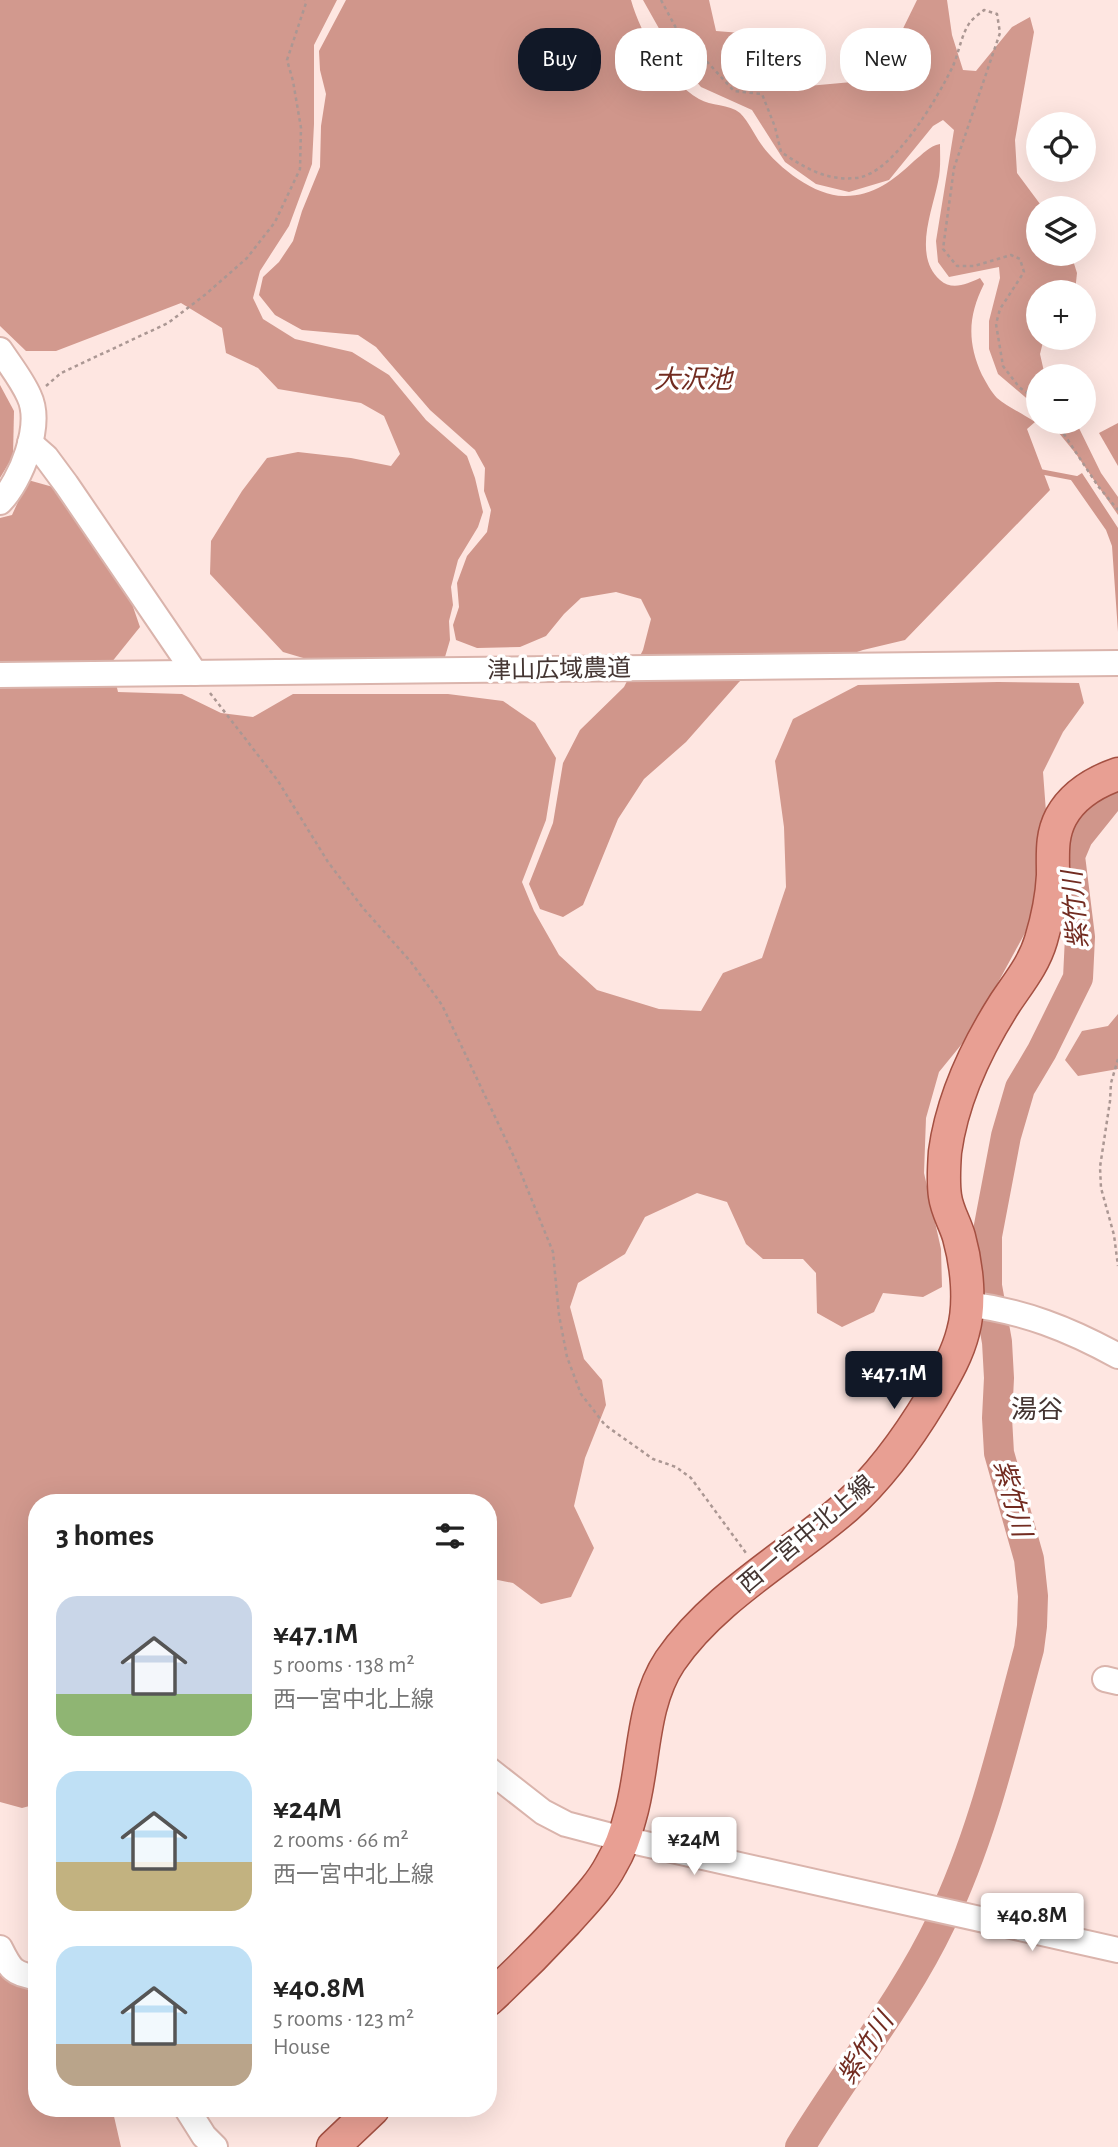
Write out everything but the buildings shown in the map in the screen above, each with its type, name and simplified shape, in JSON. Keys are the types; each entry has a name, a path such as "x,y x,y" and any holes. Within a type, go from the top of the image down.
{"main road":[{"name":"西一宮中北上線","path":"497,1992 529,1962 588,1897 611,1865 623,1839 638,1786 654,1695 669,1663 696,1629 760,1572 864,1490 911,1434 956,1354 964,1329 986,1307 948,1212 943,1183 952,1121 960,1092 981,1048 1004,1006 1031,966 1039,946 1053,876 1052,847 1060,819 1080,794 1116,775"},
{"path":"333,2147 365,2117"}],"street":[{"path":"0,351 31,398 33,416 30,443 14,485 0,502"},
{"path":"30,443 46,457 66,484 195,673"},
{"name":"津山広域農道","path":"0,675 1118,663"},
{"path":"986,1307 1060,1326 1118,1356"},
{"path":"497,1776 543,1812 566,1824 1118,1950"},
{"path":"0,1948 10,1967 22,1976 28,1976"},
{"path":"192,2117 215,2147"}],"path":[{"path":"31,398 61,373 168,323 247,258 275,222 300,169 301,128 287,60 305,0"},
{"path":"661,0 676,28 734,91 762,94 782,152 809,170 830,176 858,178 880,167 917,129 953,66 970,22 984,10 997,14 1000,33 954,168 943,248 957,266 974,266 1011,255 1020,259 1024,272 1000,309 996,324 1003,366 1026,392"},
{"path":"1064,434 1098,486 1118,510"},
{"path":"195,673 278,781 328,862 363,908 411,962 442,1005 516,1161 553,1252 567,1357 581,1394 605,1425 653,1459 676,1467 691,1478 760,1572"},
{"path":"1118,1059 1111,1083 1100,1167 1101,1188 1114,1236 1118,1266"}],"shaded area":[{"path":"0,0 337,0 314,45 312,164 289,226 260,271 253,298 263,319 295,339 352,352 389,375 426,420 467,456 483,512 478,527 458,560 451,587 453,605 449,621 450,640 445,657 310,660 283,652 210,574 211,541 242,491 267,458 298,452 391,466 400,454 384,416 361,403 278,389 258,368 226,353 222,328 181,303 56,351 26,351 0,326"},
{"path":"643,0 709,0 716,31 721,31 721,91 826,91 826,84 840,83 840,91 931,91 931,28 903,28 917,0 947,0 952,35 963,70 976,71 1012,27 1030,17 1034,32 1015,140 1017,173 1034,196 1026,196 1026,266 1075,266 1077,273 1076,280 1026,280 1026,350 1041,350 1042,364 1026,364 1026,398 998,374 989,349 989,321 1000,278 999,267 949,277 938,262 936,241 954,130 943,120 933,126 889,180 849,192 816,184 785,162 752,110 707,90 707,28 659,28"},
{"path":"0,385 14,411 13,456 0,478"},
{"path":"1060,434 1082,434 1101,473 1118,497 1118,515"},
{"path":"28,480 53,487 130,598 140,627 111,663 118,692 182,694 221,713 253,717 293,694 448,694 503,701 535,723 556,758 546,820 522,882 534,911 559,955 597,990 659,1009 701,1011 723,973 762,958 786,887 784,827 775,761 793,719 858,685 1079,683 1084,703 1063,732 1043,772 1046,812 1039,892 1025,933 970,1034 939,1072 926,1118 924,1173 941,1249 942,1287 923,1297 883,1293 874,1312 842,1327 817,1313 816,1273 803,1259 763,1259 746,1244 727,1202 697,1193 645,1217 625,1254 578,1283 570,1307 584,1359 602,1380 606,1405 585,1458 574,1506 594,1548 571,1597 541,1604 513,1583 497,1580 497,1494 28,1494 28,1806 22,1808 0,1802 0,518 12,515"},
{"path":"1118,1014 1118,1069 1078,1076 1065,1060 1082,1031 1108,1026"},
{"path":"0,1968 10,1979 28,1986 28,2117 114,2117 121,2147 0,2147"}],"water":[{"name":"大沢池","path":"346,0 631,0 641,28 615,28 615,91 687,91 709,103 731,108 740,113 777,162 798,179 822,192 845,196 874,190 899,174 929,148 940,144 939,177 927,233 927,259 940,280 949,285 960,285 980,278 984,284 975,307 971,329 977,363 997,398 1026,416 1026,434 1029,434 1050,490 905,640 842,657 763,659 686,742 644,779 618,819 583,905 563,917 540,909 529,884 553,823 563,763 580,730 624,687 643,650 651,619 641,599 616,592 581,598 546,636 520,647 477,648 456,640 453,625 459,607 457,583 467,556 487,532 491,510 484,491 485,468 475,450 430,410 376,347 358,335 302,330 275,315 259,295 263,277 279,262 293,241 320,167 321,126 326,94 319,51"},
{"path":"1118,423 1118,466 1099,433"},
{"path":"1082,473 1118,528 1118,632 1112,546 1106,530 1071,480"}],"waterway":[{"path":"1037,471 1079,479"},
{"name":"紫竹川","path":"800,2147 892,2008 941,1922 981,1822 1029,1649 1033,1596 1029,1559 999,1453 999,1378 997,1342 987,1286 987,1236 1006,1136 1020,1088 1042,1051 1078,978 1080,937 1070,856 1078,837 1118,787"}],"district":[{"name":"湯谷","path":"1037,1409"}]}
